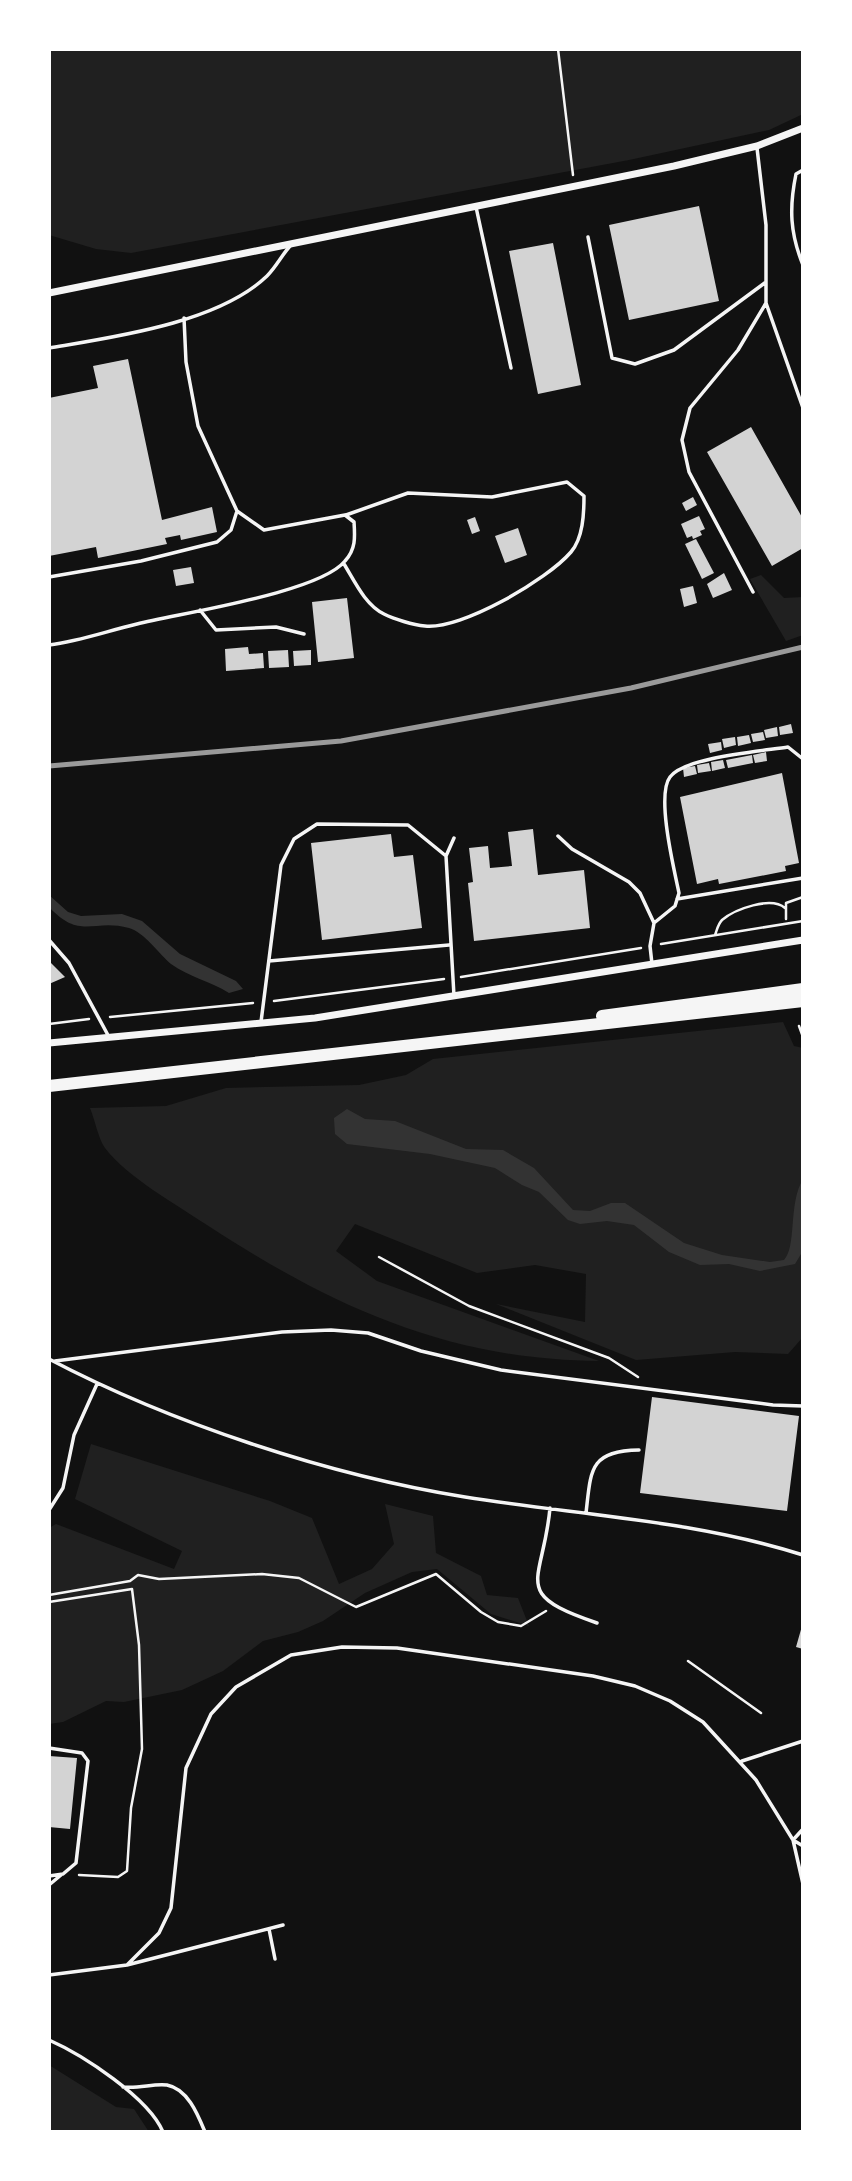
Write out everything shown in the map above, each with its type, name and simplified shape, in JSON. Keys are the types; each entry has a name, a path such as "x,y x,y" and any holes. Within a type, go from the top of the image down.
{"highway":[{"path":"582,1026 628,1010 803,989"},
{"path":"49,1086 799,1002"}],"street":[{"path":"49,293 674,166 757,146 803,128"},
{"path":"49,1043 261,1023 454,998 803,940"}],"lane":[{"path":"757,146 766,225 766,303 803,408"},
{"path":"803,170 796,174 790,202 793,239 803,265"},
{"path":"477,207 511,368"},
{"path":"588,237 612,358 635,365 674,350 766,282"},
{"path":"49,348 166,325 233,299 266,277 290,246"},
{"path":"753,592 689,472 682,440 690,408 738,350 766,303"},
{"path":"184,318 186,362 198,426 237,511 264,530 345,515 408,493 492,497 567,482 584,496 584,521 572,551 533,585 478,613 426,626 382,613 360,591 344,564"},
{"path":"49,577 141,561 217,542 231,530 237,511"},
{"path":"49,645 87,640 134,624 244,603 311,580 344,564 355,546 354,522 345,515"},
{"path":"200,610 216,630 276,627 304,634"},
{"path":"654,923 675,906 679,893 664,795 669,777 686,765 788,747 803,759"},
{"path":"261,1023 281,865 294,839 317,824 408,825 446,856"},
{"path":"558,836 572,849 629,882 640,893 654,923 650,946 652,964"},
{"path":"454,838 446,856 454,998"},
{"path":"677,899 803,878"},
{"path":"49,940 69,963 96,1018 110,1038"},
{"path":"269,961 449,945"},
{"path":"51,1360 271,1334 331,1330 368,1333 421,1351 501,1370 773,1405 803,1406"},
{"path":"51,1360 97,1384 219,1431 398,1484 720,1533 803,1555"},
{"path":"49,1510 57,1502 63,1488 74,1434 97,1384"},
{"path":"586,1513 592,1468 604,1455 639,1450"},
{"path":"49,1503 57,1502"},
{"path":"550,1508 547,1541 537,1584 539,1593 553,1606 597,1623"},
{"path":"127,1965 159,1933 171,1908 186,1768 211,1714 236,1687 291,1655 342,1647 397,1648 620,1682 655,1694 703,1722 742,1761 793,1840 803,1884"},
{"path":"742,1761 803,1741"},
{"path":"49,1748 82,1753 88,1761 76,1863 49,1885"},
{"path":"793,1840 803,1829"},
{"path":"793,1840 803,1846"},
{"path":"49,1876 63,1874"},
{"path":"49,1975 127,1965 284,1925"},
{"path":"269,1929 275,1959"},
{"path":"49,2040 143,2103 158,2119 163,2132"},
{"path":"121,2087 141,2090 169,2085 184,2095 205,2132"}],"path":[{"path":"558,49 573,186"},
{"path":"786,919 785,908 788,901 803,897"},
{"path":"715,935 723,919 735,913 762,904 776,903 785,908"},
{"path":"49,1024 264,1002 453,978 803,921"},
{"path":"799,1027 803,1037"},
{"path":"379,1257 469,1306 609,1358 655,1388"},
{"path":"49,1595 130,1581 138,1575 159,1578 262,1574 299,1578 356,1607 436,1574 498,1622 521,1626 553,1606"},
{"path":"49,1602 132,1589 141,1686 142,1749 131,1808 127,1871 118,1877 63,1874"},
{"path":"688,1661 761,1713"}],"shaded area":[{"path":"49,49 803,49 803,114 769,130 629,160 131,253 96,249 49,235"},
{"path":"761,575 784,598 803,597 803,635 786,641 750,579"},
{"path":"49,895 68,912 81,916 122,914 142,921 180,954 236,981 243,989 229,993 185,972 171,964 135,930 70,923 49,907"},
{"path":"783,1022 794,1046 803,1048 803,1337 788,1354 735,1352 636,1360 496,1304 585,1322 586,1274 535,1265 477,1273 355,1224 336,1251 377,1281 599,1361 491,1351 441,1339 393,1323 299,1280 153,1190 114,1159 105,1148 90,1108 166,1106 226,1088 359,1085 406,1075 433,1059"},
{"path":"347,1109 365,1119 395,1121 466,1149 503,1150 534,1168 573,1210 590,1211 611,1203 625,1203 684,1243 722,1255 770,1262 784,1260 790,1245 798,1189 803,1179 801,1254 795,1264 760,1271 729,1264 700,1265 669,1252 634,1225 607,1221 580,1224 568,1220 539,1192 495,1168 430,1154 347,1144 335,1134 334,1118"},
{"path":"91,1444 270,1501 312,1518 339,1584 372,1569 394,1544 385,1504 433,1516 436,1553 481,1576 487,1595 518,1598 529,1626 491,1614 437,1569 412,1572 365,1593 323,1621 298,1632 263,1641 223,1671 182,1690 124,1702 106,1701 63,1722 49,1724 49,1528 56,1524 174,1569 182,1551 75,1499"},
{"path":"49,2065 116,2107 134,2109 149,2132 49,2132"}],"building":[{"path":"699,206 719,301 629,320 609,225"},
{"path":"553,243 581,385 538,394 509,251"},
{"path":"128,359 162,520 212,507 217,532 181,540 180,535 165,538 167,544 98,558 96,547 49,556 49,398 98,388 93,366"},
{"path":"751,427 803,519 803,548 772,566 707,452"},
{"path":"693,497 697,505 686,511 682,503"},
{"path":"699,516 705,529 700,531 702,535 693,539 692,536 687,538 681,524"},
{"path":"475,517 480,531 472,534 467,520"},
{"path":"518,528 527,555 505,563 495,536"},
{"path":"696,539 714,573 702,579 685,544"},
{"path":"191,567 194,583 176,586 173,570"},
{"path":"724,573 732,590 713,598 707,584"},
{"path":"693,586 697,603 684,607 680,589"},
{"path":"347,598 354,658 318,662 312,602"},
{"path":"248,647 249,654 263,653 264,668 226,671 225,649"},
{"path":"288,650 289,667 269,668 268,651"},
{"path":"311,650 311,665 294,666 293,651"},
{"path":"791,724 793,733 780,735 779,727"},
{"path":"777,727 778,736 766,738 764,730"},
{"path":"763,732 765,740 753,742 751,734"},
{"path":"749,735 751,743 738,746 737,737"},
{"path":"735,737 736,745 724,748 722,739"},
{"path":"721,742 722,750 710,753 708,744"},
{"path":"766,752 767,761 755,763 753,755"},
{"path":"752,755 753,763 728,768 726,760"},
{"path":"723,760 725,768 712,771 711,762"},
{"path":"709,763 711,771 698,773 697,765"},
{"path":"695,766 697,774 684,777 683,768"},
{"path":"782,773 799,863 785,866 786,871 719,884 718,879 697,884 680,797"},
{"path":"533,829 538,875 584,870 590,928 474,941 468,883 473,882 469,848 488,846 490,868 512,866 508,832"},
{"path":"391,834 394,857 413,855 422,928 322,940 311,843"},
{"path":"49,961 65,977 49,984"},
{"path":"652,1397 799,1416 787,1511 640,1493"},
{"path":"803,1626 803,1649 796,1647"},
{"path":"49,1756 77,1758 70,1829 49,1827"}],"railway":[{"path":"49,766 341,741 631,688 803,647"}]}
